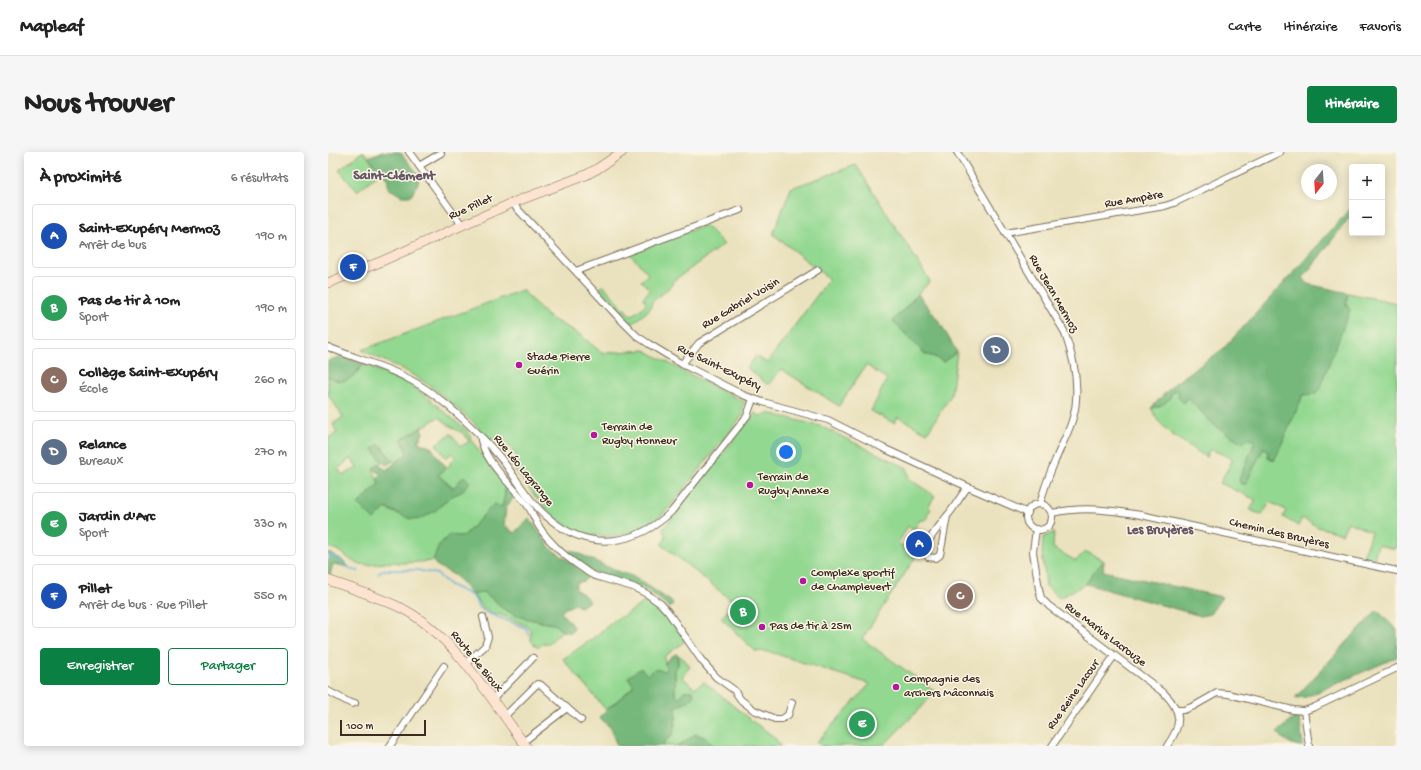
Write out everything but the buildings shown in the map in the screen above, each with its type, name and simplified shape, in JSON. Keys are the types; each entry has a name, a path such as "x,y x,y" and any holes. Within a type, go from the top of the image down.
{"street":[{"path":"409,152 462,225"},
{"name":"Rue Pillet","path":"328,283 380,262 512,203 586,175 622,152"},
{"name":"Rue Jean Mermoz","path":"957,152 1064,331 1073,357 1075,368 1076,401 1073,419 1055,460 1040,504"},
{"name":"Rue Ampère","path":"1005,233 1165,206 1280,152"},
{"path":"419,166 441,153"},
{"name":"Rue Saint-Exupéry","path":"512,203 620,320 637,336 682,364 753,399 828,420 968,488 1028,513"},
{"path":"576,271 740,210"},
{"name":"Rue Gabriel Voisin","path":"682,364 699,342 818,270"},
{"name":"Rue Léo Lagrange","path":"328,347 416,382 446,404 480,436 503,461 540,510 550,520 561,528 580,536 599,540 618,540 644,532 662,521 672,511 747,416 753,399"},
{"path":"480,436 482,446 487,455 527,504 540,528 557,548 589,574 633,587 647,594 661,604 702,661 716,677 734,690 741,700 754,710 782,719 788,715 792,702"},
{"path":"947,516 940,555 932,558 928,557 926,552 932,535 961,495 968,488"},
{"path":"1040,504 1047,507 1052,513 1051,521 1047,527 1043,529 1036,529 1027,521 1028,513 1032,506 1040,504"},
{"name":"Chemin des Bruyères","path":"1052,513 1066,510 1098,509 1129,513 1397,571"},
{"name":"Rue Marius Lacrouze","path":"1036,529 1033,552 1041,598 1049,606 1164,693 1172,700 1177,710"},
{"path":"932,535 934,539 937,540 942,538"},
{"name":"Route de Bioux","path":"328,580 388,603 410,614 434,631 446,642 465,664 524,744"},
{"path":"465,664 485,646 488,637 483,617"},
{"name":"Rue Reine Lacour","path":"1052,746 1114,656"},
{"path":"492,700 533,658"},
{"path":"390,746 444,666"},
{"path":"1167,746 1174,737 1178,728 1179,717 1177,710 1184,710 1194,706 1217,693 1228,694 1293,710 1304,711 1397,668"},
{"path":"504,717 537,684 541,685 581,720"},
{"path":"328,691 352,704 355,703"},
{"path":"524,744 567,708"},
{"path":"1304,711 1308,746"}],"green space":[{"path":"364,152 380,173 357,191 339,170"},
{"path":"382,152 400,152 419,175 418,183 411,196 402,196 388,188 388,180 368,157"},
{"path":"856,165 930,281 893,321 925,354 935,357 943,362 957,352 951,395 927,433 898,417 894,423 871,411 887,379 866,365 839,406 781,369 768,385 747,368 756,356 767,363 829,279 773,234 791,188"},
{"path":"1349,210 1349,218 1303,278 1308,284 1348,293 1346,304 1350,310 1318,392 1303,395 1274,461 1268,458 1268,452 1264,447 1246,484 1241,484 1239,480 1255,441 1249,438 1243,443 1216,427 1188,398 1184,403 1178,397 1179,390 1172,392 1167,401 1158,407 1151,408 1174,384 1223,349"},
{"path":"705,225 724,244 672,282 672,285 652,302 650,309 632,324 600,288 603,285 631,316 646,303 643,298 650,290 641,281 648,274 630,254"},
{"path":"522,290 547,316 579,334 604,353 645,350 745,402 741,408 746,411 676,500 653,522 642,528 619,535 607,536 583,533 561,522 542,504 515,470 519,459 502,438 491,441 472,421 432,387 408,372 362,350"},
{"path":"1348,293 1397,303 1397,544 1395,549 1378,545 1373,562 1362,560 1371,532 1348,522 1342,534 1318,527 1302,518 1298,526 1283,517 1286,510 1270,502 1262,515 1250,510 1256,500 1220,483 1233,459 1210,449 1206,457 1171,434 1158,421 1151,408 1164,403 1172,392 1179,390 1188,397 1216,427 1256,441 1239,480 1264,447 1268,452 1268,458 1274,461 1303,395 1313,394"},
{"path":"918,294 940,323 957,352 943,362 935,357 925,354 893,321"},
{"path":"341,356 363,364 351,378 344,381 337,381 328,377 328,361"},
{"path":"363,364 403,380 421,392 466,430 470,435 471,440 504,484 505,494 502,507 494,504 463,537 439,545 433,561 403,563 391,562 369,565 358,564 337,550 328,547 328,438 337,433 333,424 343,417 328,394 328,377 354,376","holes":["439,417 450,426 464,434 469,442 461,446 451,434 436,444 446,458 452,453 456,457 450,465 438,475 453,488 461,492 450,497 435,511 397,514 385,508 374,520 358,504 379,484 373,469 382,462 373,449 379,444 395,463 407,454 402,439","351,458 357,468 343,475 338,469"]},
{"name":"Complexe sportif de Champlevert","path":"755,413 760,416 768,413 820,426 907,468 909,479 935,496 928,507 931,509 927,515 928,516 924,520 920,520 914,529 908,526 898,543 913,553 915,558 862,639 936,692 885,744 872,746 821,746 817,742 870,684 770,652 755,651 721,618 735,603 661,544 666,538 663,529"},
{"path":"421,428 423,433 418,442 432,448 439,459 447,467 438,475 453,488 464,476 470,482 461,492 450,497 435,511 420,519 410,519 386,508 374,520 358,504 379,484 377,478 381,474 373,469 379,464 386,470 407,454 402,439"},
{"path":"379,444 393,461 386,465 373,449"},
{"path":"504,484 516,495 506,507 504,525 514,533 529,518 551,549 569,561 588,577 584,581 576,583 576,590 582,593 590,601 580,607 575,604 564,609 561,613 574,627 571,633 562,631 554,624 517,616 502,608 498,603 483,592 473,595 456,576 436,565 433,561 439,545 450,534 463,537 494,504 502,507 505,494"},
{"path":"1054,532 1053,548 1076,561 1085,551 1104,561 1095,570 1086,584 1059,598 1046,586 1042,553 1043,538"},
{"path":"571,550 612,569 637,578 673,603 670,608 656,596 639,587 591,571 569,553"},
{"path":"328,552 341,559 349,567 333,564 330,575 328,575"},
{"path":"1104,561 1103,571 1222,597 1210,614 1201,616 1086,584 1095,570"},
{"path":"483,592 498,603 502,608 517,616 555,624 562,631 549,643 542,644 538,648 531,641 531,631 527,626 501,615 492,613 481,606 473,595"},
{"path":"647,600 664,614 685,641 664,657 666,668 665,671 628,677 634,686 606,710 563,659 592,639 616,619 624,616"},
{"path":"1377,610 1397,630 1397,657 1306,697 1295,698"},
{"path":"675,654 678,655 678,664 675,670 675,694 679,698 684,691 693,691 694,696 687,702 676,707 676,718 673,734 663,744 664,746 617,746 610,727 599,717 634,686 628,677 641,668 647,675 655,669 665,671 665,662"},
{"path":"678,655 684,659 690,667 682,677 695,688 704,682 773,736 781,746 714,746 704,737 696,734 678,746 664,746 663,744 673,734 676,718 676,707 687,702 675,694 675,670 678,664"},
{"path":"1299,718 1303,746 1288,742 1277,732 1293,719"},
{"path":"696,734 704,737 714,746 678,746"}],"waterway":[{"path":"328,555 340,561 352,570 359,571"},
{"path":"378,574 383,570 417,570 437,574 450,585 471,595 475,599 478,606 485,612 526,628 529,635"}],"place":[{"name":"Pillet","path":"353,267"},
{"name":"Relance","path":"996,350"},
{"name":"Stade Pierre Guérin","path":"519,365"},
{"name":"Terrain de Rugby Honneur","path":"594,435"},
{"name":"Terrain de Rugby Annexe","path":"750,485"},
{"name":"Saint-Exupéry Mermoz","path":"919,544"},
{"name":"Complexe sportif de Champlevert","path":"803,581"},
{"name":"Collège Saint-Exupéry","path":"960,596"},
{"name":"Pas de tir à 10m","path":"743,612"},
{"name":"Pas de tir à 25m","path":"762,627"},
{"name":"Compagnie des archers Mâconnais","path":"896,687"},
{"name":"Jardin d'Arc","path":"862,724"}],"district":[{"name":"Saint-Clément","path":"394,176"},
{"name":"Les Bruyères","path":"1160,530"}]}
